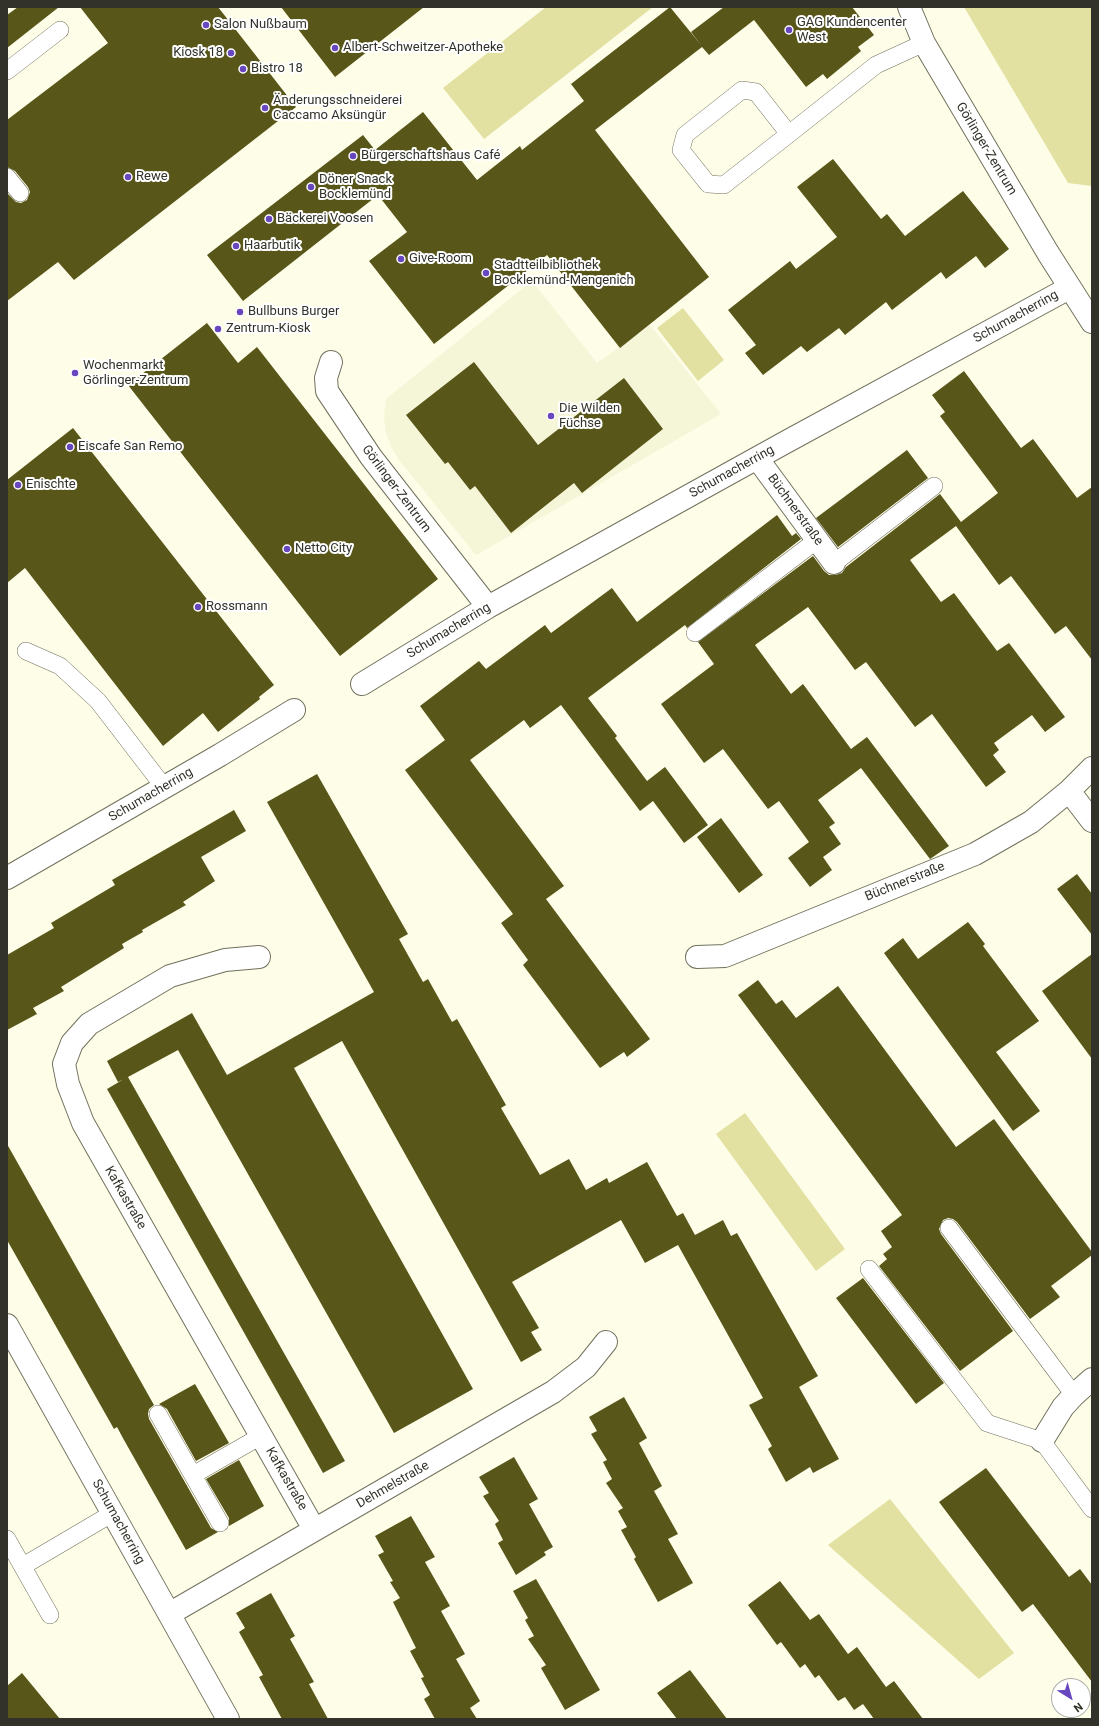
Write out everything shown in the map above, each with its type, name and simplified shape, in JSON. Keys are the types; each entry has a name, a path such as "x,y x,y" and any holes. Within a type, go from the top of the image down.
{"street":[{"name":"Görlinger-Zentrum","path":"909,7 924,44 1069,288"},
{"name":"Schumacherring","path":"362,684 488,607 1069,288 1092,322"},
{"name":"Görlinger-Zentrum","path":"331,362 326,378 327,391 371,457 488,607"},
{"name":"Büchnerstraße","path":"757,458 834,563"},
{"name":"Schumacherring","path":"7,878 220,755 294,710"},
{"name":"Büchnerstraße","path":"697,957 725,956 975,854 1031,822 1069,791 1092,768"},
{"path":"1069,791 1092,821"},
{"name":"Kafkastraße","path":"259,957 225,960 170,976 90,1024 72,1043 64,1064 68,1084 83,1123 314,1529"},
{"name":"Schumacherring","path":"7,1325 228,1719"},
{"name":"Dehmelstraße","path":"169,1614 553,1392 586,1368 606,1342"},
{"path":"1042,1441 1063,1407 1092,1379"}],"lane":[{"path":"7,71 60,30"},
{"path":"789,134 756,92 742,90 685,135 681,150 708,184 724,185 789,134 876,65 924,44"},
{"path":"7,176 20,193"},
{"path":"834,563 934,486"},
{"path":"695,633 817,540"},
{"path":"26,650 60,666 98,701 164,787"},
{"path":"949,1228 1074,1395"},
{"path":"870,1269 987,1423 1042,1441 1092,1509"},
{"path":"158,1414 220,1522"},
{"path":"193,1475 261,1436"},
{"path":"23,1566 113,1513"},
{"path":"7,1539 50,1615"}],"shaded area":[{"path":"546,7 653,7 484,139 443,88"},
{"path":"964,7 1092,7 1092,186 1068,183"},
{"name":"Die Wilden Füchse","path":"532,281 597,363 650,325 721,414 476,555 399,460 386,433 384,418 386,399"},
{"path":"683,308 724,360 698,381 657,328"},
{"path":"745,1113 845,1249 816,1271 716,1134"},
{"path":"890,1499 1014,1653 979,1679 828,1545"}],"building":[{"path":"18,7 59,7 7,48 7,15"},
{"path":"80,7 218,7 296,107 74,280 58,262 7,301 7,193 16,202 21,203 27,200 30,192 28,187 15,171 7,167 7,120 108,43"},
{"path":"281,7 424,7 335,77"},
{"path":"670,7 701,45 691,32 724,7 852,7 874,35 858,47 861,51 827,79 823,74 806,87 754,20 709,55 702,47 595,130 709,277 620,348 547,255 434,344 369,261 407,232 378,195 243,301 207,255 363,135 375,150 423,112 477,180 520,146 522,150 584,101 571,84"},
{"path":"833,159 881,219 887,214 905,236 963,191 1009,249 985,268 976,256 946,279 941,272 892,310 886,302 845,335 839,328 807,352 801,346 763,375 745,353 756,345 728,310 790,261 796,269 837,237 797,187"},
{"path":"207,323 238,363 257,347 438,579 340,656 128,385"},
{"path":"474,362 538,445 624,378 663,429 582,493 574,483 511,533 475,486 470,490 448,462 445,464 406,415"},
{"path":"964,371 1021,448 1033,439 1077,498 1092,487 1092,660 1066,626 1055,634 1011,576 999,585 956,526 910,560 941,602 954,593 997,651 1009,643 1065,717 1045,732 1032,715 994,743 999,750 993,755 1006,772 986,787 932,714 915,727 866,662 855,670 808,607 755,645 791,694 803,684 851,749 867,737 949,846 930,859 861,768 818,800 835,823 829,827 841,844 823,857 832,870 810,887 788,858 809,842 779,801 768,809 723,749 704,763 661,704 714,664 698,642 813,556 824,571 829,575 842,573 846,567 940,494 961,522 998,493 940,416 945,412 932,395"},
{"path":"73,428 274,685 259,697 260,699 218,732 203,713 163,746 25,568 7,583 7,480"},
{"path":"907,450 928,478 838,547 816,518"},
{"path":"777,515 792,536 796,533 801,539 687,628 685,625 588,698 617,736 615,738 647,781 665,767 708,825 684,843 653,801 640,811 561,705 530,728 524,720 470,760 564,886 546,899 650,1039 627,1057 624,1052 600,1068 523,965 528,960 501,923 513,914 405,770 445,740 420,706 479,661 486,669 545,625 551,633 612,588 637,622"},
{"path":"317,774 408,934 399,939 423,982 428,979 452,1022 457,1019 506,1105 501,1108 540,1175 569,1159 586,1190 607,1178 609,1183 647,1162 677,1216 683,1213 695,1235 723,1220 731,1236 737,1233 818,1376 799,1387 839,1459 813,1473 810,1467 786,1482 768,1449 772,1446 749,1405 763,1398 678,1245 645,1263 621,1220 512,1282 539,1328 531,1332 542,1350 521,1362 342,1041 294,1068 473,1389 394,1433 178,1050 128,1077 345,1461 323,1473 107,1089 124,1079 118,1082 107,1061 192,1013 227,1075 374,992 267,802"},
{"path":"234,810 246,831 201,857 215,881 183,902 186,905 142,930 143,932 122,944 124,948 61,987 64,991 33,1008 37,1014 7,1030 7,955 54,928 51,923 115,885 112,880"},
{"path":"721,818 763,875 739,893 697,837"},
{"path":"1077,874 1092,894 1092,935 1057,889"},
{"path":"968,922 985,944 983,946 1039,1021 996,1052 1040,1111 1013,1131 884,953 903,938 918,959"},
{"path":"1092,954 1092,1059 1042,991"},
{"path":"758,980 776,1004 782,1000 796,1018 838,986 956,1147 994,1119 1092,1252 1092,1255 1051,1286 1060,1297 1030,1319 957,1222 948,1218 943,1220 939,1229 941,1234 1013,1331 960,1371 879,1266 887,1259 883,1254 892,1247 881,1231 902,1215 738,995"},
{"path":"7,1144 154,1405 149,1409 149,1419 211,1528 218,1532 186,1550 117,1427 114,1429 7,1240"},
{"path":"863,1278 944,1383 916,1404 836,1298"},
{"path":"195,1384 229,1443 196,1461 167,1409 159,1404"},
{"path":"624,1397 647,1438 639,1443 662,1486 654,1491 678,1534 668,1539 693,1583 658,1602 634,1559 636,1557 621,1530 627,1527 618,1511 623,1508 606,1483 612,1479 603,1462 607,1460 591,1434 597,1431 589,1417"},
{"path":"514,1457 538,1499 529,1504 553,1547 544,1552 546,1555 516,1575 498,1543 503,1540 495,1524 499,1521 483,1496 489,1493 479,1477"},
{"path":"239,1460 264,1506 229,1526 229,1518 206,1479"},
{"path":"986,1468 1069,1577 1080,1569 1092,1585 1092,1682 1091,1678 1089,1678 1033,1604 1022,1612 939,1502"},
{"path":"411,1516 435,1557 425,1562 450,1606 441,1611 465,1654 456,1659 480,1701 470,1708 477,1719 435,1719 424,1699 430,1695 421,1678 424,1677 410,1651 416,1648 393,1602 400,1598 390,1582 393,1581 378,1555 384,1552 375,1536"},
{"path":"536,1579 600,1690 565,1710 541,1668 546,1665 528,1639 534,1636 525,1620 528,1618 513,1591"},
{"path":"780,1581 810,1620 819,1614 848,1654 857,1647 886,1687 894,1681 923,1719 874,1719 863,1704 854,1710 845,1697 838,1701 819,1675 815,1678 805,1664 800,1668 781,1642 777,1645 748,1605"},
{"path":"271,1593 295,1636 290,1639 314,1682 309,1684 328,1719 282,1719 259,1677 263,1675 239,1632 245,1628 236,1613"},
{"path":"690,1670 727,1719 677,1719 657,1693"},
{"path":"22,1673 60,1719 7,1719 7,1686"}],"place":[{"name":"Salon Nußbaum","path":"206,25"},
{"name":"GAG Kundencenter West","path":"789,30"},
{"name":"Albert-Schweitzer-Apotheke","path":"335,48"},
{"name":"Kiosk 18","path":"231,53"},
{"name":"Bistro 18","path":"243,69"},
{"name":"Änderungsschneiderei Caccamo Aksüngür","path":"265,108"},
{"name":"Bürgerschaftshaus Café","path":"353,156"},
{"name":"Rewe","path":"128,177"},
{"name":"Döner Snack Bocklemünd","path":"311,187"},
{"name":"Bäckerei Voosen","path":"269,219"},
{"name":"Haarbutik","path":"236,246"},
{"name":"Give-Room","path":"401,259"},
{"name":"Stadtteilbibliothek Bocklemünd-Mengenich","path":"486,273"},
{"name":"Bullbuns Burger","path":"240,312"},
{"name":"Zentrum-Kiosk","path":"218,329"},
{"name":"Wochenmarkt Görlinger-Zentrum","path":"75,373"},
{"name":"Die Wilden Füchse","path":"551,416"},
{"name":"Eiscafe San Remo","path":"70,447"},
{"name":"Enischte","path":"18,485"},
{"name":"Netto City","path":"287,549"},
{"name":"Rossmann","path":"198,607"}]}
